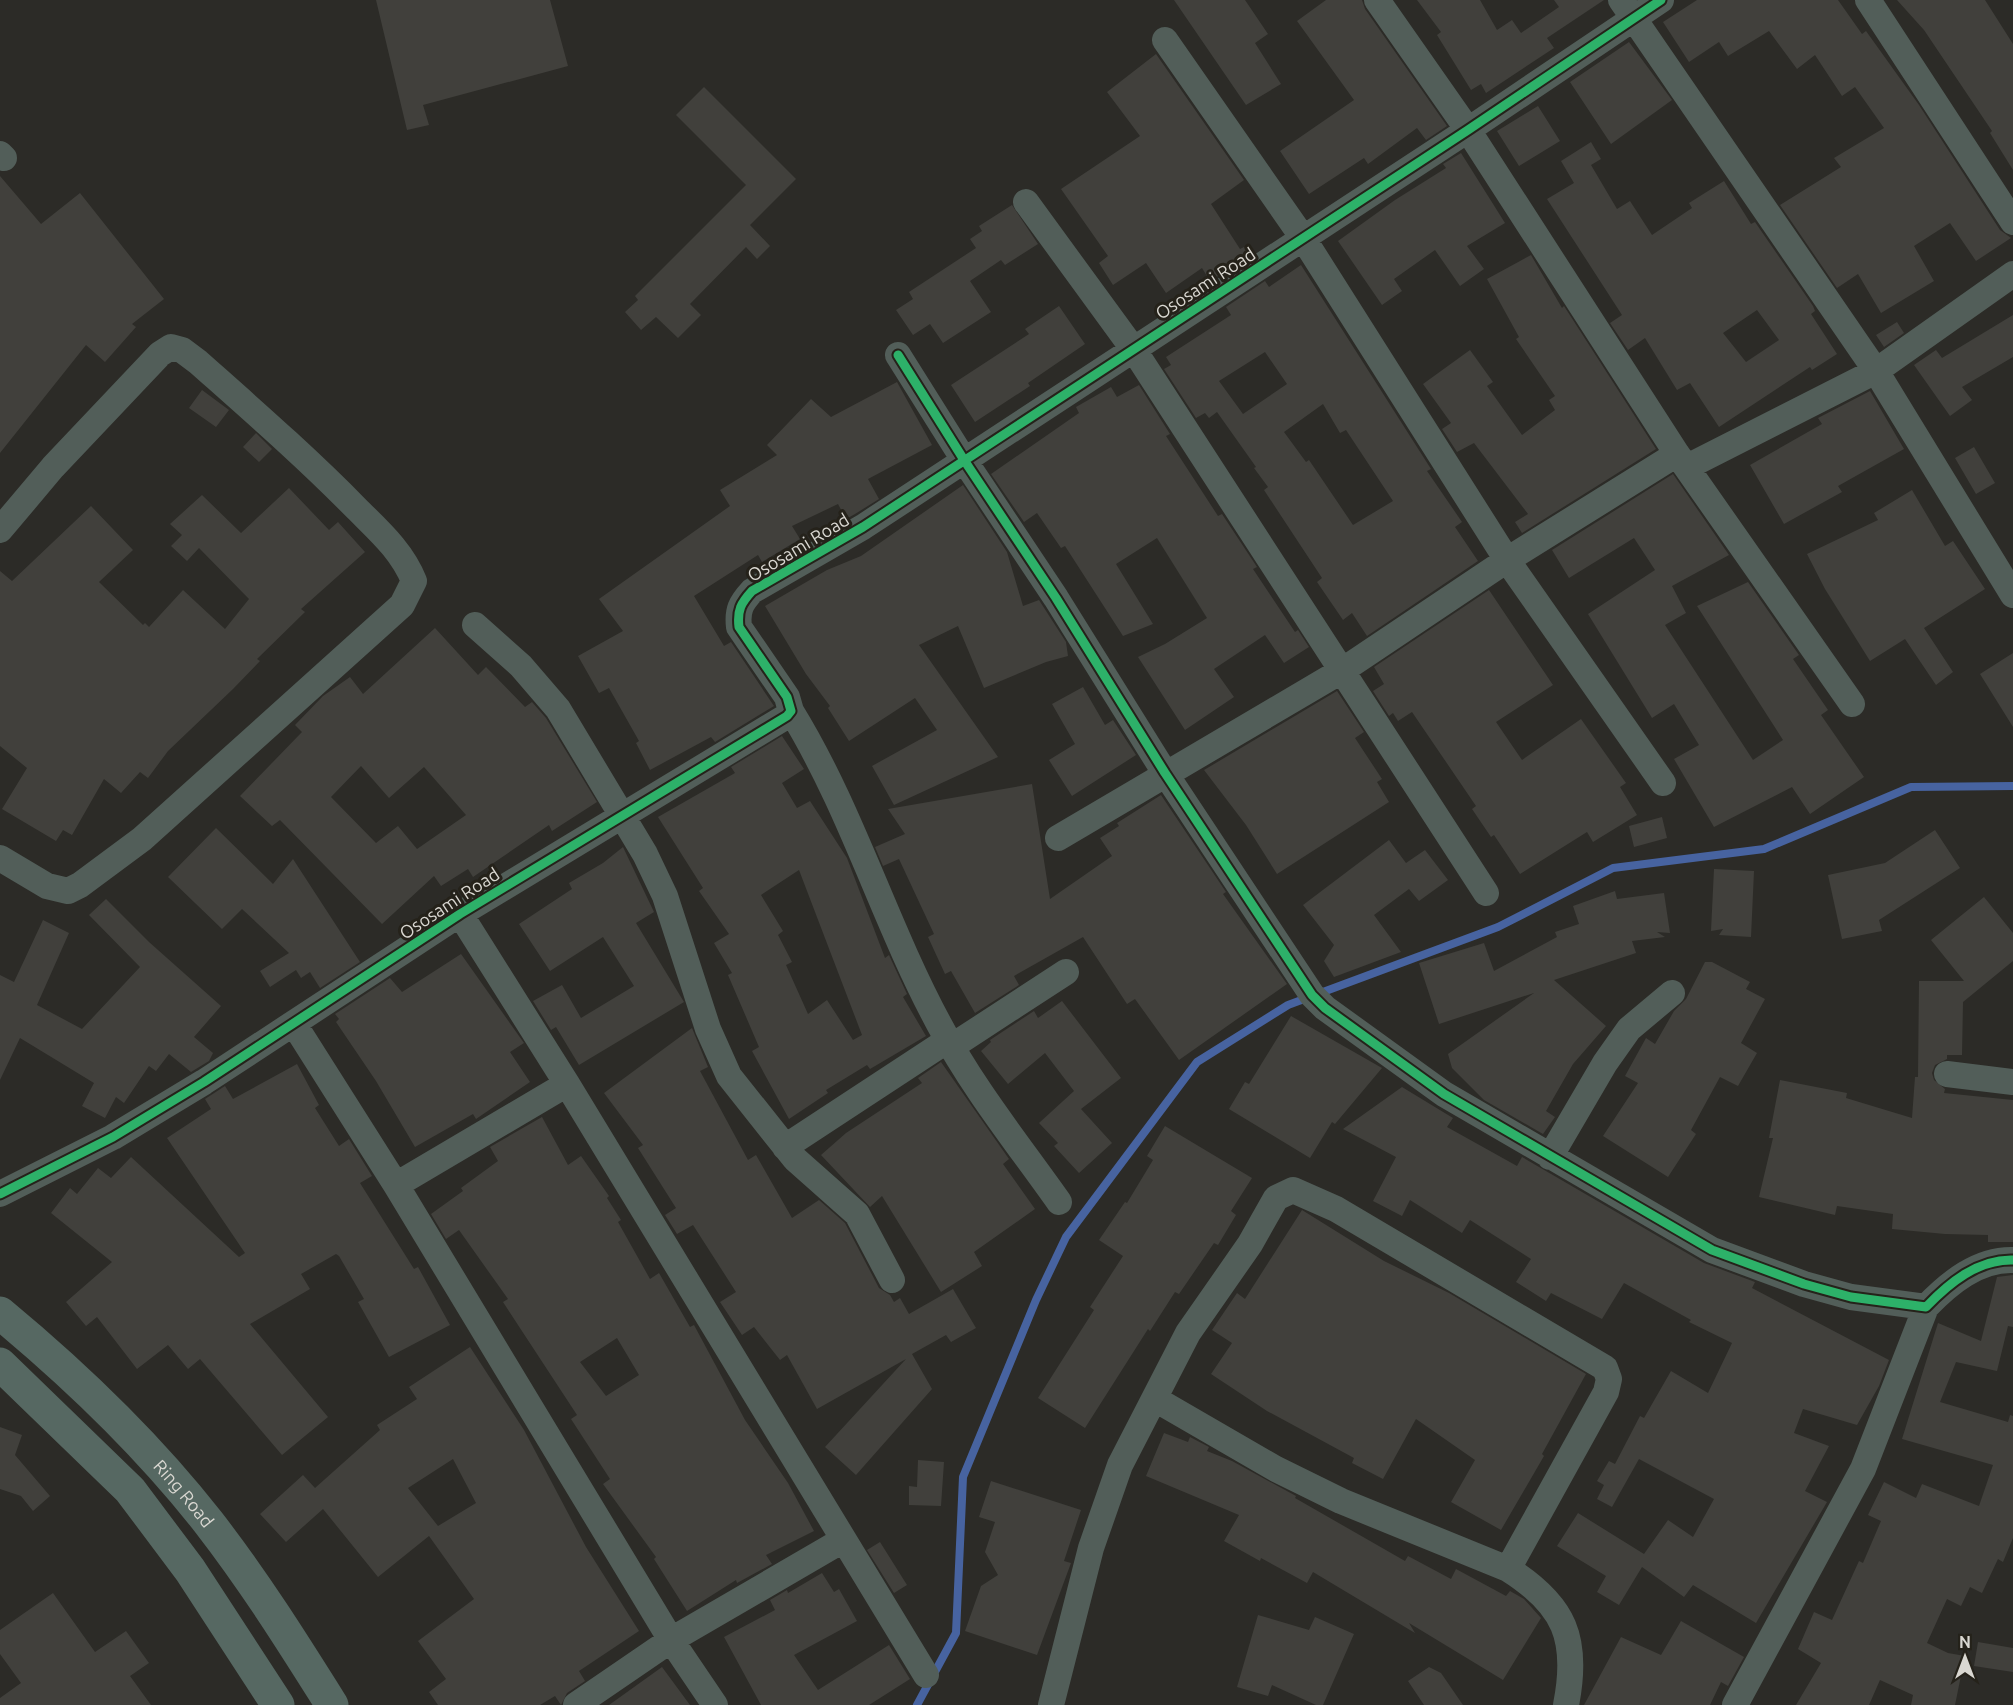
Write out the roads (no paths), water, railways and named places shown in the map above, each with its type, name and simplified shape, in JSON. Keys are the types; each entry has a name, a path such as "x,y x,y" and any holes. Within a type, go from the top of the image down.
{"main road":[{"name":"Ring Road","path":"0,1313 106,1407 160,1465 209,1523 268,1604 332,1705"},
{"path":"0,1364 130,1490 190,1570 278,1705"}],"street":[{"path":"1377,0 1468,130 1682,460 1852,704"},
{"name":"Ososami Road","path":"0,1194 113,1137 294,1024 460,914 781,720 791,711 787,697 739,627 737,614 741,604 753,591 863,527 1468,130 1627,9 1661,0"},
{"path":"1868,0 2013,222"},
{"path":"1627,9 1876,371 2013,595"},
{"path":"1165,39 1304,238 1507,560 1663,783"},
{"path":"1026,202 1134,350 1486,892"},
{"path":"1058,838 1343,670 1507,560 1682,460 1876,371 2013,274"},
{"path":"0,530 61,459 160,354 171,348 182,350 198,362 321,472 395,548 406,562 414,580 402,605 142,838 80,885 68,891 47,886 0,858"},
{"path":"898,355 964,460 1056,598 1165,773 1312,995 1325,1008 1444,1094 1712,1250 1804,1284 1851,1297 1926,1307"},
{"path":"475,625 521,666 558,709 623,814 665,896 708,1029 729,1076 795,1159 857,1214 892,1280"},
{"path":"791,711 817,753 838,796 876,888 949,1043 1059,1202"},
{"path":"460,914 567,1084 926,1675"},
{"path":"785,1147 1066,972"},
{"path":"1550,1157 1605,1063 1629,1029 1672,993"},
{"path":"294,1024 396,1185 671,1640 715,1705"},
{"path":"1947,1074 2013,1082"},
{"path":"396,1185 567,1084"},
{"path":"1051,1705 1091,1548 1120,1465 1188,1333 1250,1244 1276,1198 1293,1190 1303,1192 1605,1368 1608,1380 1606,1392 1508,1569"},
{"path":"1735,1705 1863,1469 1926,1307 1945,1287 1975,1268 2002,1259 2013,1260"},
{"path":"1155,1399 1276,1469 1341,1501 1508,1569 1545,1596 1561,1621 1570,1644 1573,1672 1566,1705"},
{"path":"576,1705 671,1640 843,1540"}],"waterway":[{"path":"917,1705 956,1633 963,1477 1036,1300 1066,1237 1197,1062 1288,1005 1498,927 1613,868 1764,849 1911,787 2013,786"}]}
